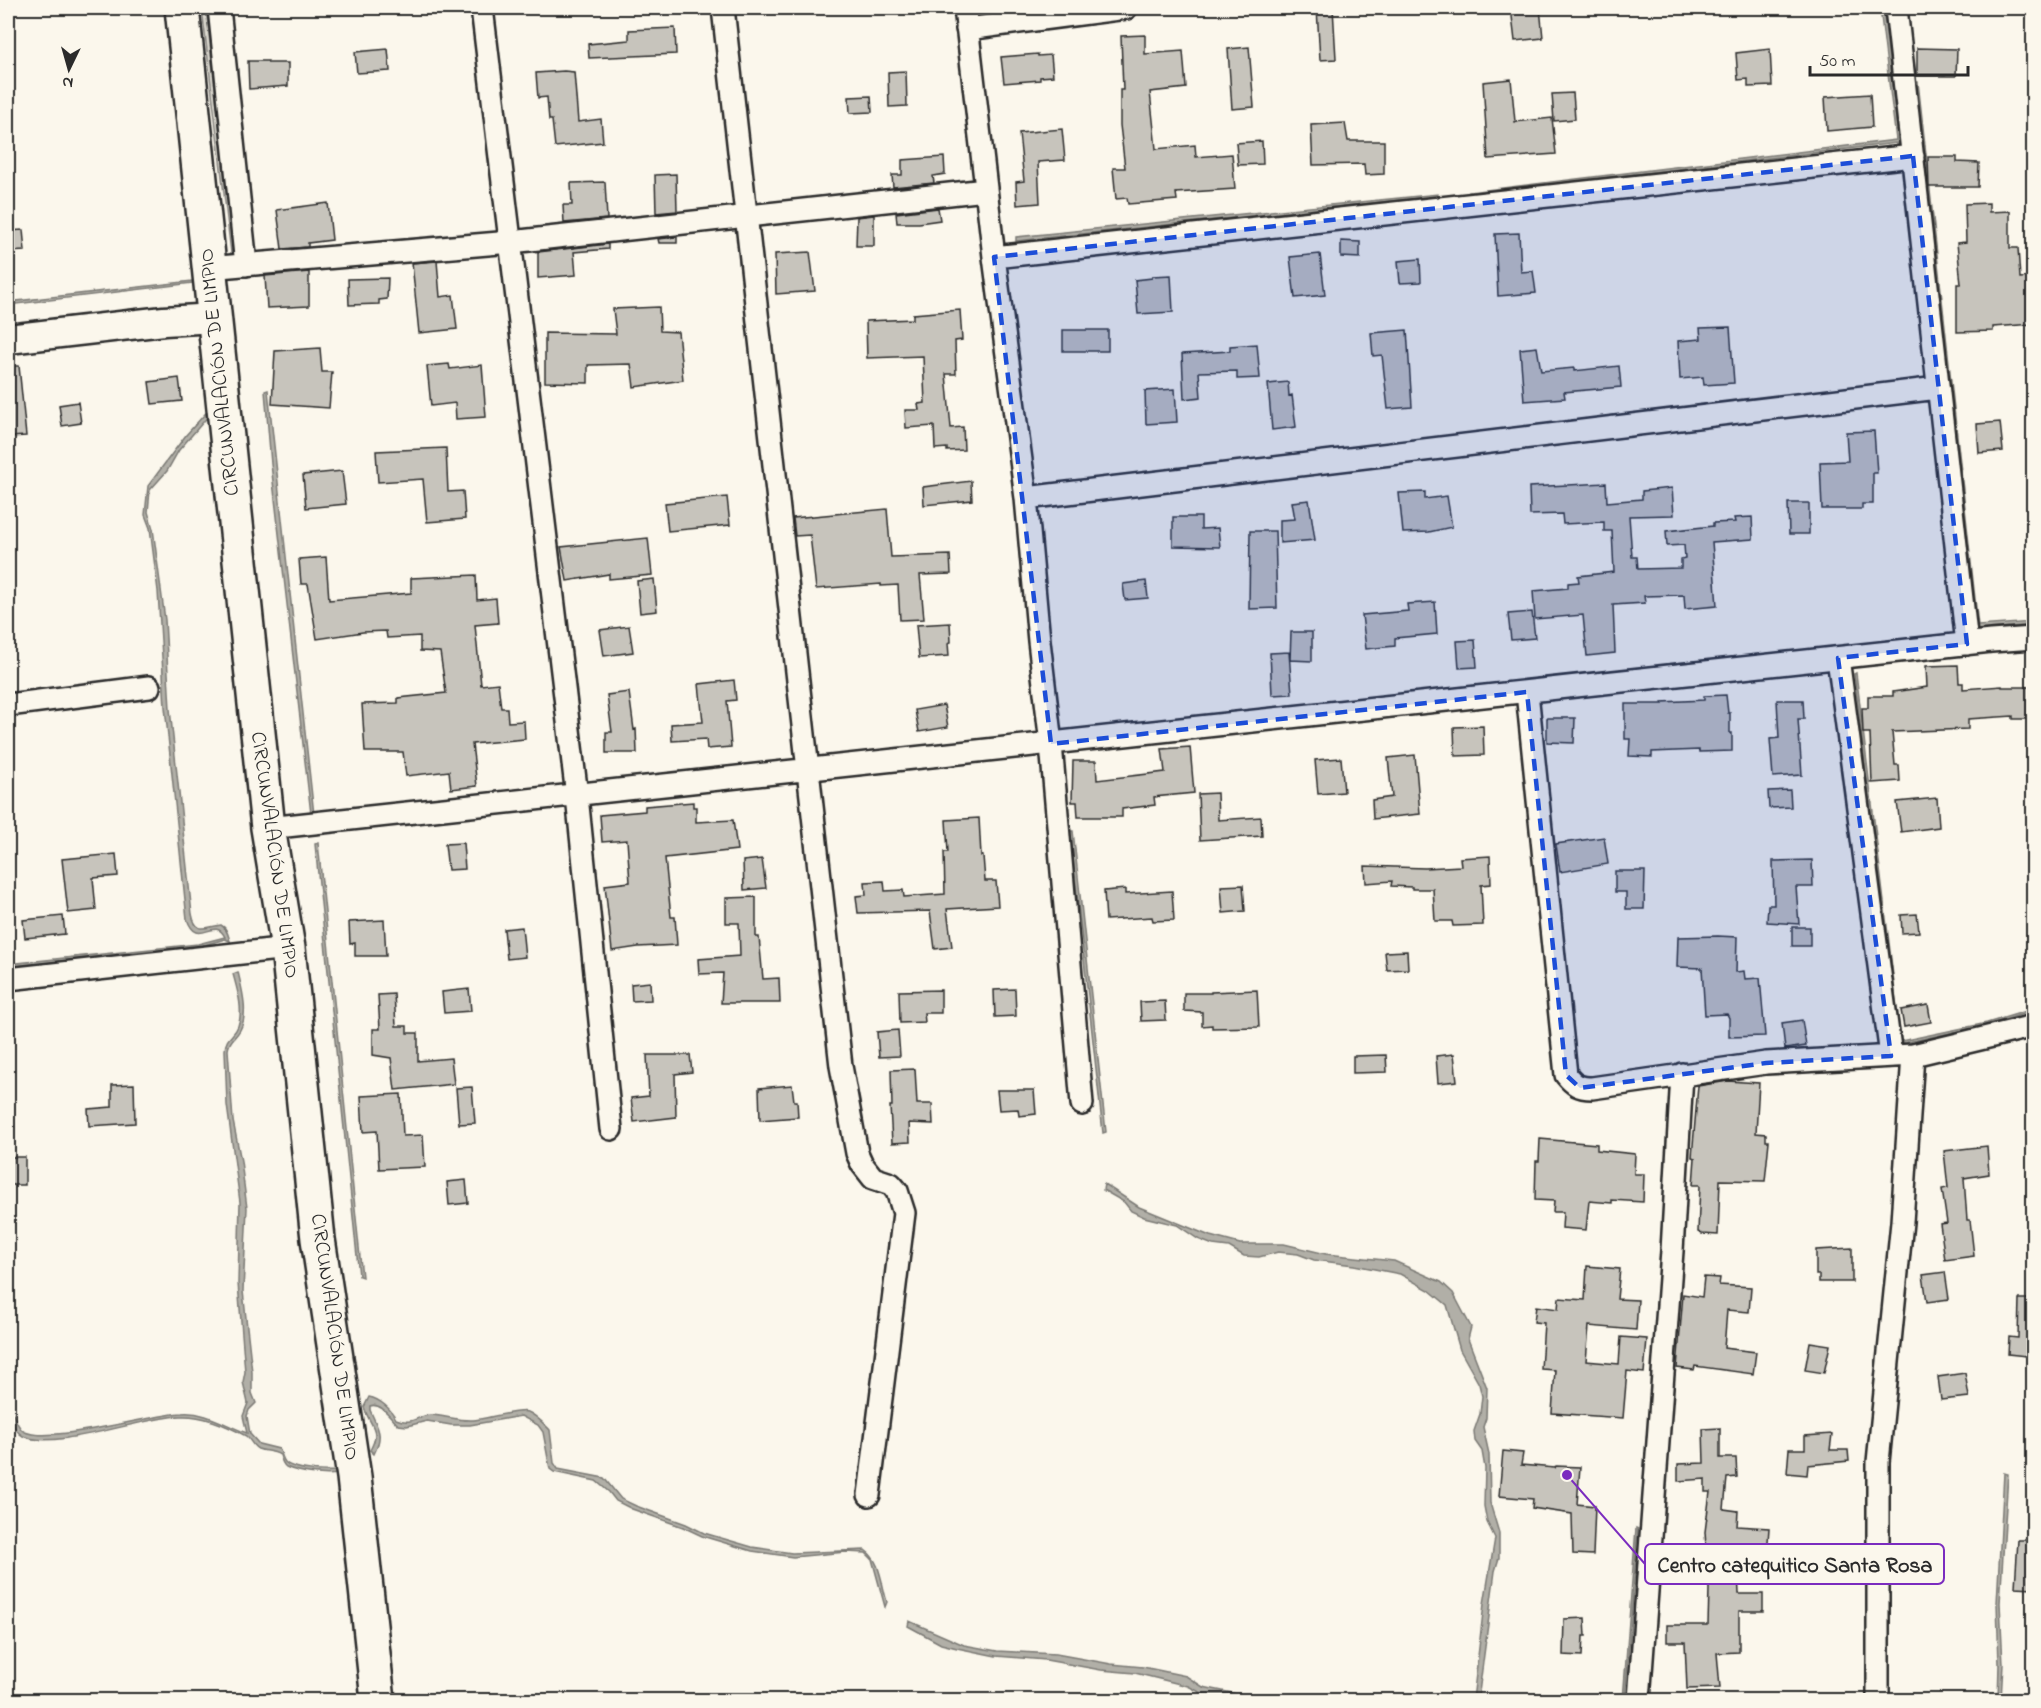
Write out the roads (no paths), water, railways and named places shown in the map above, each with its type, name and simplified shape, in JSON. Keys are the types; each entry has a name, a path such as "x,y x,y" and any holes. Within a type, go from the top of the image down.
{"highway":[{"name":"CIRCUNVALACIÓN DE LIMPIO","path":"182,8 268,828 288,948 318,1239 354,1477 378,1701"}],"street":[{"path":"219,8 246,265"},
{"path":"482,8 577,796 611,1129"},
{"path":"723,8 839,1055 857,1153 873,1178 891,1184 897,1191 904,1213 869,1495"},
{"path":"965,8 994,257 1026,498 1051,744 1082,1104"},
{"path":"967,29 1126,8"},
{"path":"1896,8 1967,644"},
{"path":"994,257 1913,156"},
{"path":"8,339 164,321 212,295 246,265 511,242 986,190"},
{"path":"8,320 212,295"},
{"path":"1026,498 1938,388"},
{"path":"268,828 2034,638"},
{"path":"1838,658 1891,1056"},
{"path":"8,705 149,687"},
{"path":"1527,692 1566,1075 1572,1083 1580,1088 1592,1088 1766,1063 1913,1055 2034,1026"},
{"path":"8,979 288,948"},
{"path":"1878,1701 1878,1462 1902,1222 1913,1055"},
{"path":"1640,1701 1682,1074"}],"place":[{"name":"Centro catequitico Santa Rosa","path":"1567,1475"}]}
